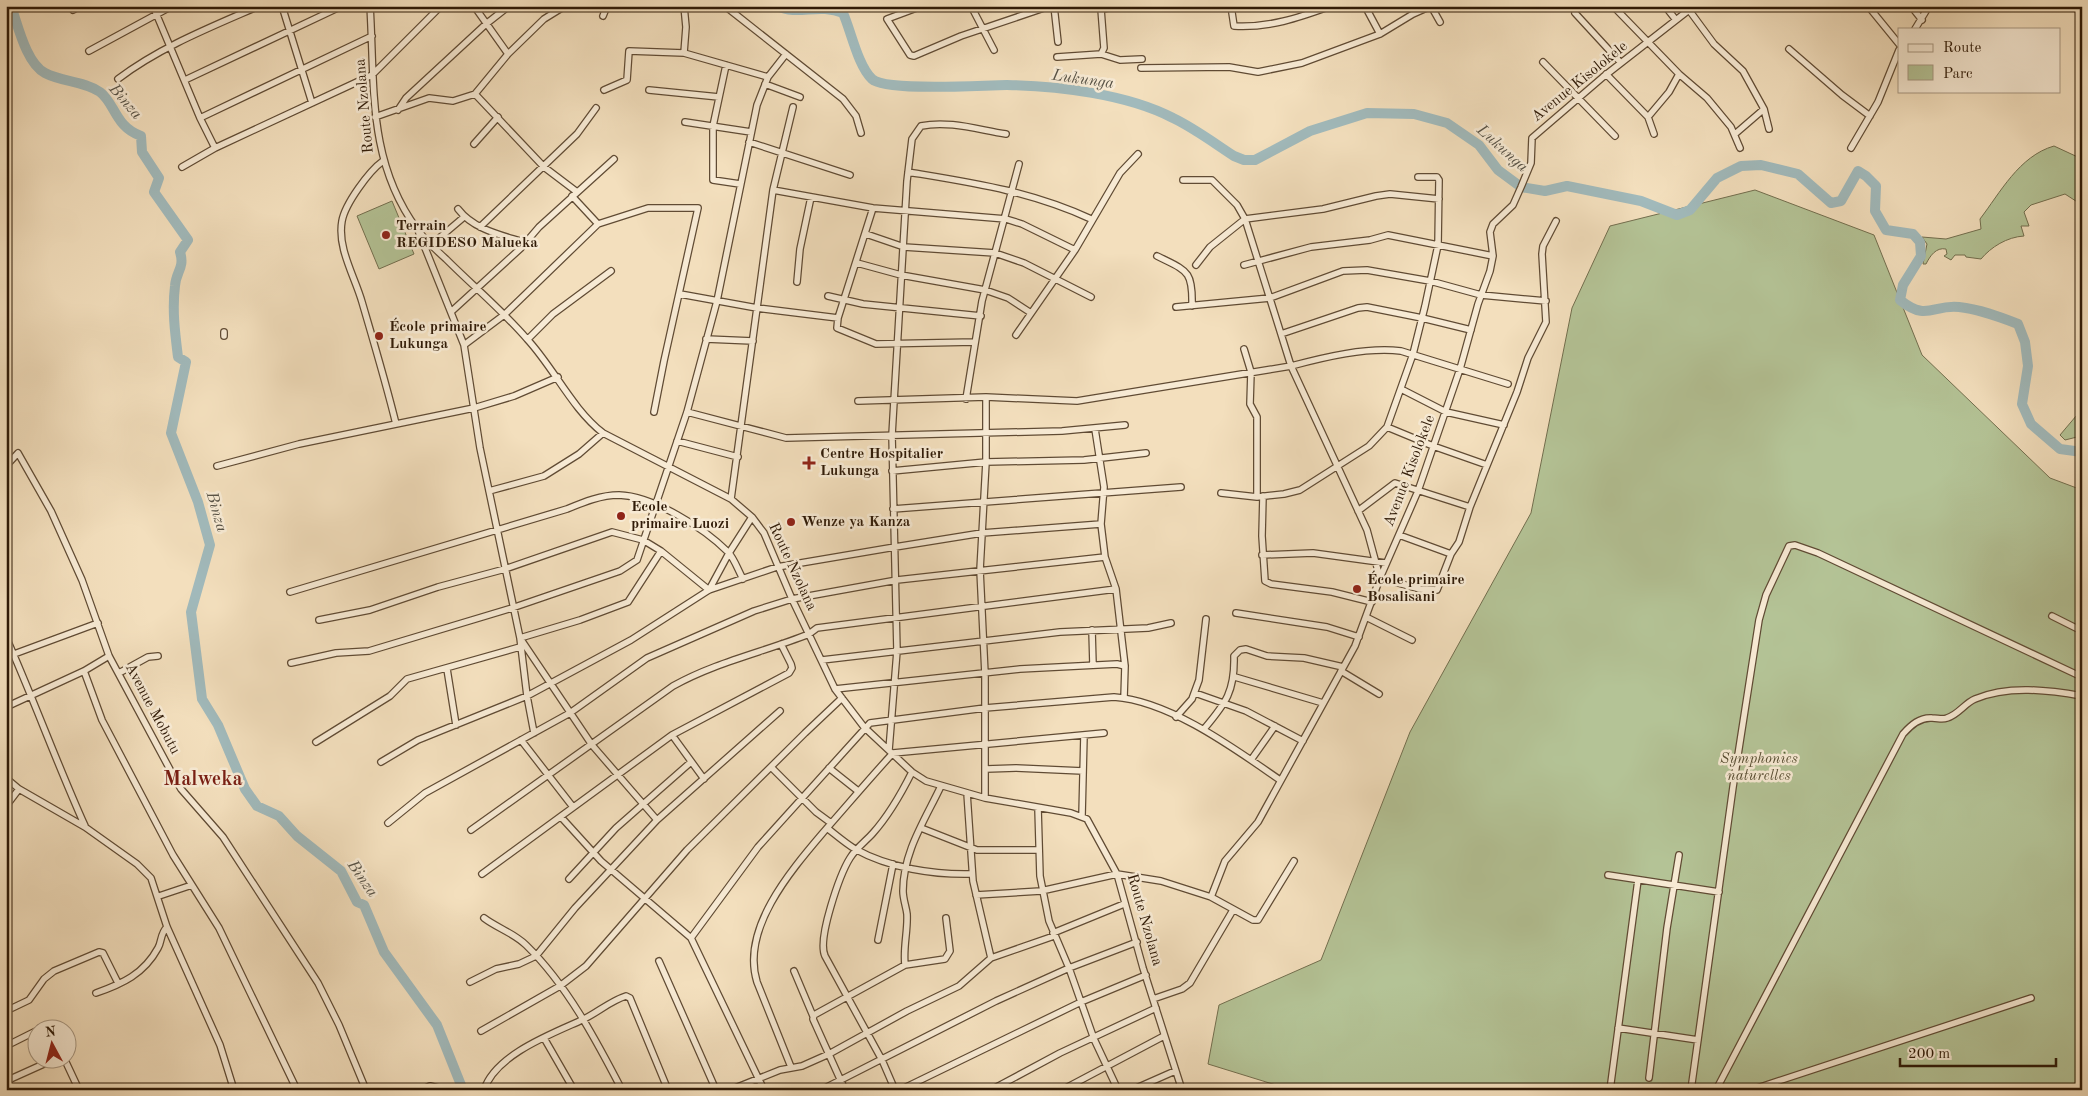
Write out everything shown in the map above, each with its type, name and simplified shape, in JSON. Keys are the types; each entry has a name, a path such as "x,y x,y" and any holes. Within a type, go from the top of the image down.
{"street":[{"path":"73,10 80,6"},
{"path":"153,6 200,118 215,148"},
{"path":"89,51 172,6"},
{"path":"118,79 134,67 171,46 260,6"},
{"path":"282,6 312,102"},
{"path":"185,80 342,6"},
{"name":"Route Nzolana","path":"370,6 372,75 383,161 393,187 417,229 528,339 558,377 582,414 603,433 731,498 752,517 764,533 777,567 835,690 864,727 912,772 926,781 941,786 985,798 1082,816 1091,824 1118,874 1124,904 1137,942 1142,968 1154,1000 1174,1071 1182,1090"},
{"path":"182,167 215,148 372,75 441,6"},
{"path":"474,6 508,54"},
{"path":"398,110 406,98 486,24 509,6"},
{"path":"376,117 429,98 453,101 475,94 508,54 555,9 565,6"},
{"path":"603,16 607,6"},
{"path":"684,6 686,27 684,53"},
{"path":"725,6 843,99 856,116 861,133"},
{"path":"922,6 887,19 910,55 914,56 983,28 1050,6"},
{"path":"971,6 994,50"},
{"path":"1054,6 1058,42"},
{"path":"1101,54 1104,48 1098,8 1118,6"},
{"path":"1231,6 1234,26 1254,27 1278,24 1331,6"},
{"path":"1365,6 1380,34"},
{"path":"1408,6 1413,14"},
{"path":"1141,68 1228,67 1258,72 1302,63 1380,34 1413,14 1431,6 1440,22"},
{"path":"1613,6 1679,74 1701,91 1735,134 1740,148"},
{"path":"1665,6 1676,20"},
{"path":"1868,6 1898,43"},
{"path":"1911,6 1922,20"},
{"path":"1916,28 1929,6"},
{"path":"1692,8 1714,44 1743,71 1764,109 1769,129"},
{"name":"Avenue Kisolokele","path":"1211,898 1225,861 1258,822 1359,637 1386,562 1418,491 1460,369 1493,256 1490,232 1492,224 1512,205 1518,193 1531,163 1532,138 1606,74 1692,8"},
{"path":"1575,13 1621,63"},
{"path":"200,118 372,36"},
{"path":"1789,49 1835,90 1870,116"},
{"path":"604,90 627,80 629,51 684,53 768,77"},
{"path":"1851,148 1878,102 1898,52"},
{"path":"291,663 336,653 368,652 512,608 633,564 640,553 687,412 717,301 757,105 768,77 786,54"},
{"path":"1057,57 1101,54 1120,60 1142,59"},
{"path":"1543,62 1615,136"},
{"path":"726,65 714,126 713,180 740,184"},
{"path":"1606,74 1648,117 1654,134"},
{"path":"1648,117 1669,92 1679,74"},
{"path":"765,84 800,96"},
{"path":"650,90 719,97"},
{"path":"475,94 544,167 575,194 598,224"},
{"path":"731,498 773,190 793,107"},
{"path":"480,228 578,134 596,108"},
{"path":"1735,134 1764,109"},
{"path":"474,144 498,117"},
{"path":"685,122 751,132"},
{"path":"791,1067 756,982 753,971 754,952 771,901 800,860 891,751 897,651 897,580 893,509 892,435 908,172 912,139 921,126 946,124 1006,134"},
{"path":"749,142 850,175"},
{"path":"1016,335 1075,250 1091,219 1120,173 1138,154"},
{"path":"452,311 526,243 539,227 614,159"},
{"path":"383,161 371,172 347,208 341,230 345,250 382,367 396,424"},
{"path":"966,399 985,290 1006,219 1011,191 1019,164"},
{"path":"908,172 1011,191 1048,200 1091,219"},
{"path":"1221,493 1260,496 1300,490 1369,446 1386,427 1413,354 1438,245 1439,178 1418,176"},
{"path":"1183,180 1212,180 1237,205 1245,219 1291,366 1358,511 1380,578 1420,589 1438,590 1451,554 1459,542 1470,507 1504,425 1528,358 1546,322 1542,254 1543,246 1556,221"},
{"path":"773,190 873,208 1006,219 1022,224 1075,250"},
{"path":"1196,265 1210,247 1245,219 1323,209 1390,194 1439,199"},
{"path":"796,282 800,249 811,197"},
{"path":"464,345 504,315 598,224 648,208 698,208 654,412"},
{"path":"873,208 838,318 837,328 870,343 975,342"},
{"path":"458,209 464,217 480,228 526,243"},
{"path":"432,245 464,217"},
{"path":"417,229 452,311 464,345 489,491 512,608 520,638 527,696 534,733"},
{"path":"866,234 904,246 995,254 1024,263 1091,296"},
{"path":"1244,265 1311,247 1370,240 1388,235 1493,256"},
{"path":"1157,256 1179,267 1189,276 1193,284 1192,306"},
{"path":"857,263 902,275 985,290 1008,298 1031,314"},
{"path":"1176,308 1270,298 1343,271 1367,270 1430,281 1481,295 1546,301"},
{"path":"528,339 553,314 611,271"},
{"path":"680,294 757,308 838,318"},
{"path":"828,296 863,304 981,316"},
{"path":"1281,334 1358,308 1367,307 1471,330"},
{"path":"706,339 753,341"},
{"path":"1244,349 1251,372 1250,404 1257,416 1263,576 1268,584 1332,592 1372,602"},
{"path":"858,401 986,398 1077,401 1291,366 1322,358 1389,350 1413,354 1508,384"},
{"path":"217,466 299,444 474,408 514,396 558,377"},
{"path":"1401,389 1446,412 1504,425"},
{"path":"985,798 986,744 980,570 986,462 986,398"},
{"path":"687,412 742,428 786,438 1095,429 1125,425"},
{"path":"1386,427 1487,465"},
{"path":"1095,429 1104,488 1101,524 1104,557 1116,589 1118,629 1124,666 1124,698"},
{"path":"489,491 544,476 579,454 603,433"},
{"path":"677,441 738,457"},
{"name":"Avenue Mobutu","path":"6,466 18,453 51,512 82,580 109,656 181,789 223,837 318,983 339,1025 366,1090"},
{"path":"892,471 986,462 1098,458 1146,453"},
{"path":"1358,511 1395,482 1470,507"},
{"path":"893,509 983,500 1103,495 1181,487"},
{"path":"290,592 602,497 634,497 681,517 729,552 743,579"},
{"path":"709,590 729,552 752,517"},
{"path":"381,762 410,743 527,696 630,640 709,590 777,567 982,533 1101,524"},
{"path":"319,620 370,610 438,587 505,569 612,532 643,540 661,551 709,590"},
{"path":"1399,535 1451,554"},
{"path":"1691,1090 1759,620 1766,595 1789,546 1818,553 2082,677"},
{"path":"520,638 580,620 628,602 661,551"},
{"path":"1262,555 1313,553 1386,562"},
{"path":"388,823 425,793 570,713 647,658 754,611 792,599 897,580 1104,557"},
{"path":"471,830 592,745 652,700 690,677 809,634 817,628 1116,589"},
{"path":"1236,614 1327,627 1359,637"},
{"path":"2052,616 2082,631"},
{"path":"1366,618 1412,640"},
{"path":"1176,717 1192,699 1199,680 1206,619"},
{"path":"6,657 98,623"},
{"path":"822,660 1092,630 1148,628 1171,623"},
{"path":"1092,630 1093,665"},
{"path":"6,637 32,694 62,776 86,827"},
{"path":"520,638 592,745 657,820"},
{"path":"482,874 672,735 789,673 791,664 781,644"},
{"path":"316,742 390,696 407,679 447,670 520,647"},
{"path":"1204,729 1223,704 1234,685 1234,656 1240,650 1246,649 1267,656 1304,658 1342,669 1379,694"},
{"path":"6,707 84,671 109,656"},
{"path":"119,673 148,657 158,656"},
{"path":"835,690 984,674 1093,665 1117,664 1124,666"},
{"path":"447,670 456,725"},
{"path":"84,671 102,720 173,855 226,941 297,1090"},
{"path":"1235,677 1323,703"},
{"path":"1717,1089 1903,734 1910,726 1925,719 1941,720 1952,717 1969,702 1990,694 2048,691 2082,696"},
{"path":"1194,693 1246,711 1303,741"},
{"path":"481,1031 560,986 594,958 687,850 772,768 805,732 842,698"},
{"path":"691,938 748,860 864,727 870,723 985,708 1132,698 1204,729 1280,780"},
{"path":"470,982 496,969 519,964 536,956 610,869 657,820 780,711"},
{"path":"1251,760 1274,726"},
{"path":"891,751 1104,733"},
{"path":"672,735 704,779"},
{"path":"1082,816 1084,735"},
{"path":"521,740 574,807"},
{"path":"569,879 593,851 642,804 691,762"},
{"path":"772,768 829,826 856,850 906,867 941,874 972,874"},
{"path":"828,768 858,791"},
{"path":"986,769 1016,768 1083,771"},
{"path":"895,1090 882,1060 825,956 822,947 830,912 844,867 856,850 892,810 912,772"},
{"path":"6,778 19,789 86,827 137,864 151,878 159,896 167,927 220,1045 234,1090"},
{"path":"905,964 903,952 907,914 903,891 906,867 913,842 941,786"},
{"path":"6,806 19,789"},
{"path":"967,793 972,874 991,958"},
{"path":"1038,808 1038,850 1042,891 1054,935 1069,968 1094,1038 1118,1090"},
{"path":"561,817 610,869 691,938 764,1090"},
{"path":"921,828 970,848 986,851 1038,850"},
{"path":"1648,1078 1679,855"},
{"path":"976,895 1042,891 1118,874 1161,880 1211,898 1253,920 1258,920 1294,861"},
{"path":"878,940 893,864"},
{"path":"1608,875 1719,892"},
{"path":"1610,1090 1638,880"},
{"path":"159,896 192,885"},
{"path":"730,1090 791,1067 802,1066 829,1054 907,1011 958,986 991,958 1054,935 1124,904"},
{"path":"1154,1000 1182,989 1190,983 1233,910"},
{"path":"484,918 517,937 536,956 560,986 582,1020 622,1090"},
{"path":"813,1016 905,964 941,960 949,955 946,918"},
{"path":"96,993 115,987 118,983 126,982 142,968 158,947 162,933 167,927"},
{"path":"821,1090 996,1001 1069,968 1137,942"},
{"path":"6,1011 29,1000 44,979 54,972 99,952 102,953 118,983"},
{"path":"659,961 716,1090"},
{"path":"794,971 844,1090"},
{"path":"900,1090 1081,1002 1146,975"},
{"path":"484,1090 488,1079 498,1066 544,1038 582,1020 623,997 630,997 668,1090"},
{"path":"1751,1090 2031,998"},
{"path":"991,1090 1060,1053 1156,1008"},
{"path":"1618,1028 1698,1040"},
{"path":"6,1046 28,1035"},
{"path":"1062,1090 1164,1036"},
{"path":"544,1038 574,1090"},
{"path":"6,1081 35,1068"},
{"path":"69,1068 79,1089"},
{"path":"1132,1090 1174,1071"},
{"path":"420,1090 430,1086 446,1090"}],"green space":[{"path":"2054,146 2082,159 2082,205 2065,194 2031,205 2024,212 2029,226 2021,226 2024,236 2000,243 1981,259 1966,257 1965,255 1955,255 1951,260 1944,256 1947,254 1946,249 1939,249 1929,258 1926,264 1923,264 1927,244 1922,237 1946,239 1981,229 1980,219 2011,177 2030,158"},
{"name":"Symphonies naturelles","path":"1755,190 1874,235 1922,355 2050,478 2082,490 2082,1090 1292,1090 1208,1064 1219,1005 1321,960 1410,732 1531,513 1572,308 1610,226"},
{"name":"Terrain REGIDESO Malueka","path":"392,201 414,254 379,269 357,216"},
{"path":"2082,409 2082,425 2077,437 2065,440 2060,435"}],"waterway":[{"name":"Binza","path":"11,6 24,43 38,68 52,76 94,88 105,97 126,127 141,136 142,152 159,178 154,192 188,240 180,252 181,266 174,295 174,322 178,357 186,362 171,433 198,502 210,545 191,612 202,699 218,725 245,789 257,806 279,816 297,836 341,871 357,902 364,905 384,952 437,1025 463,1090"},
{"name":"Lukunga","path":"778,6 793,10 825,9 843,13 863,66 872,79 881,83 915,87 1007,85 1048,87 1114,97 1155,110 1173,118 1234,156 1244,160 1255,160 1310,131 1367,113 1414,114 1447,123 1479,145 1498,170 1521,187 1545,191 1567,186 1641,201 1677,215 1690,210 1717,178 1741,166 1761,165 1798,174 1831,203 1841,201 1858,171 1876,186 1875,211 1886,230 1913,234 1920,242 1921,256 1903,285 1900,300 1917,310 1930,311 1950,307 1967,308 2018,324 2025,342 2028,366 2022,404 2031,424 2060,449 2082,452"}],"place":[{"name":"Terrain REGIDESO Malueka","path":"386,235"},
{"name":"École primaire Lukunga","path":"379,336"},
{"name":"Centre Hospitalier Lukunga","path":"809,463"},
{"name":"Ecole primaire Luozi","path":"621,516"},
{"name":"Wenze ya Kanza","path":"791,522"},
{"name":"École primaire Bosalisani","path":"1357,589"}],"district":[{"name":"Malweka","path":"203,780"}]}
